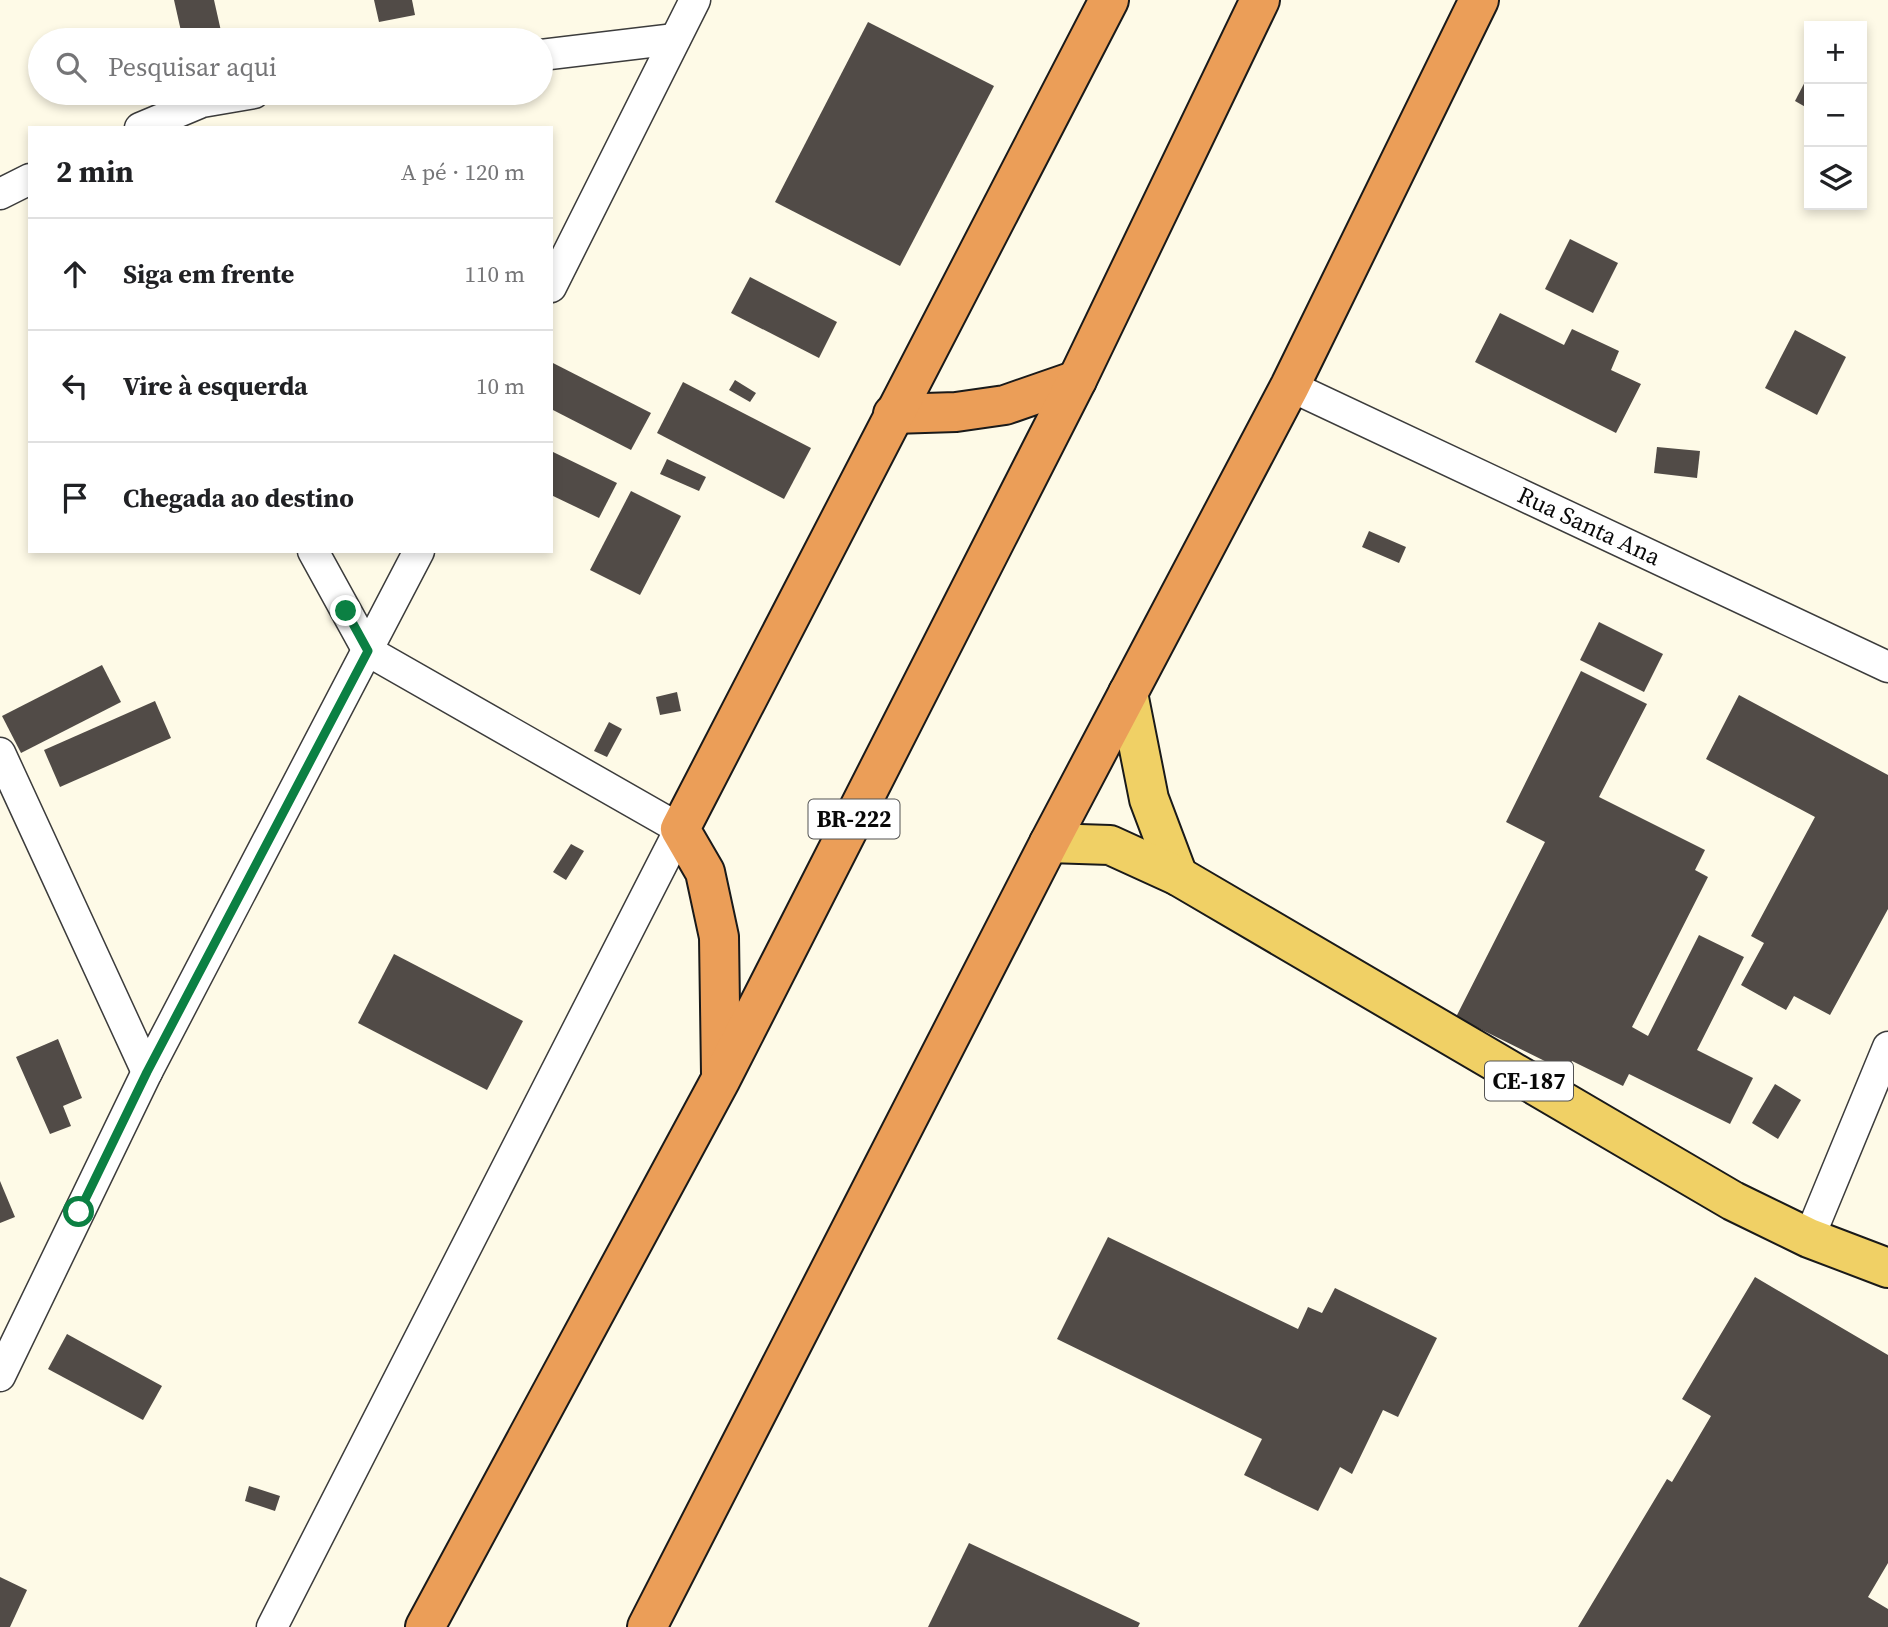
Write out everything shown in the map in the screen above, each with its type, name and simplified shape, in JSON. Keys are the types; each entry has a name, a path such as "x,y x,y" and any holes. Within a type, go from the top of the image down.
{"highway":[{"path":"721,1079 719,937 705,872 680,829 1109,0"},
{"name":"BR-222","path":"425,1627 721,1079 1077,380 1260,0"},
{"path":"647,1627 1049,843 1290,386 1479,0"},
{"path":"893,414 956,412 1005,405 1077,380"}],"main road":[{"path":"1128,694 1149,799 1178,876"},
{"name":"CE-187","path":"1049,843 1110,845 1178,876 1733,1201 1809,1238 1888,1268"}],"street":[{"path":"553,283 695,0"},
{"path":"553,54 675,39"},
{"path":"145,126 195,105"},
{"path":"0,194 28,180"},
{"name":"Rua Santa Ana","path":"1290,386 1888,667"},
{"path":"272,1627 680,829 368,651 314,553"},
{"path":"0,1376 147,1072 418,553"},
{"path":"0,753 147,1072"},
{"path":"1809,1238 1888,1047"}],"building":[{"path":"174,0 214,0 220,28 180,28"},
{"path":"374,0 412,0 415,15 379,22"},
{"path":"868,22 994,86 900,266 775,202"},
{"path":"1804,84 1804,106 1795,101"},
{"path":"1570,239 1618,263 1593,313 1545,289"},
{"path":"750,277 837,322 819,358 731,313"},
{"path":"1500,313 1564,345 1572,329 1619,351 1611,370 1641,384 1616,433 1475,362"},
{"path":"1795,330 1846,357 1817,415 1765,388"},
{"path":"553,363 651,413 631,450 553,410"},
{"path":"735,380 756,393 750,402 729,390"},
{"path":"683,382 811,448 784,499 657,433"},
{"path":"1657,447 1700,451 1697,478 1654,473"},
{"path":"553,452 617,483 599,518 553,496"},
{"path":"667,459 706,477 699,491 660,474"},
{"path":"631,491 681,516 640,595 590,570"},
{"path":"1369,531 1406,547 1399,563 1362,547"},
{"path":"1599,622 1663,654 1644,692 1580,660"},
{"path":"102,665 121,702 21,753 2,716"},
{"path":"1581,671 1647,704 1599,797 1705,850 1695,870 1708,877 1632,1027 1648,1036 1699,935 1744,957 1697,1050 1753,1078 1730,1124 1629,1074 1623,1086 1572,1061 1567,1072 1456,1017 1545,842 1506,822"},
{"path":"677,692 681,711 660,715 656,697"},
{"path":"1739,695 1888,775 1888,909 1830,1015 1794,996 1786,1010 1741,985 1764,943 1751,936 1815,817 1706,759"},
{"path":"155,701 171,738 60,787 44,750"},
{"path":"609,722 622,729 607,757 594,751"},
{"path":"571,844 584,851 566,880 553,872"},
{"path":"394,954 523,1021 487,1090 358,1023"},
{"path":"58,1039 82,1098 63,1106 71,1126 50,1134 16,1057"},
{"path":"1775,1084 1801,1100 1778,1139 1752,1123"},
{"path":"0,1181 15,1217 0,1223"},
{"path":"1108,1237 1298,1329 1308,1307 1322,1313 1335,1288 1437,1338 1398,1417 1383,1410 1352,1474 1340,1467 1318,1511 1244,1475 1262,1439 1057,1339"},
{"path":"1755,1277 1888,1355 1888,1563 1868,1597 1888,1609 1888,1627 1578,1627 1667,1479 1672,1482 1711,1416 1682,1399"},
{"path":"67,1334 162,1386 143,1420 48,1369"},
{"path":"249,1486 280,1496 275,1511 245,1501"},
{"path":"969,1543 1140,1623 1138,1627 928,1627"},
{"path":"0,1577 27,1590 10,1627 0,1627"}],"route":[{"path":"79,1212 147,1072 368,651 346,611"}]}
